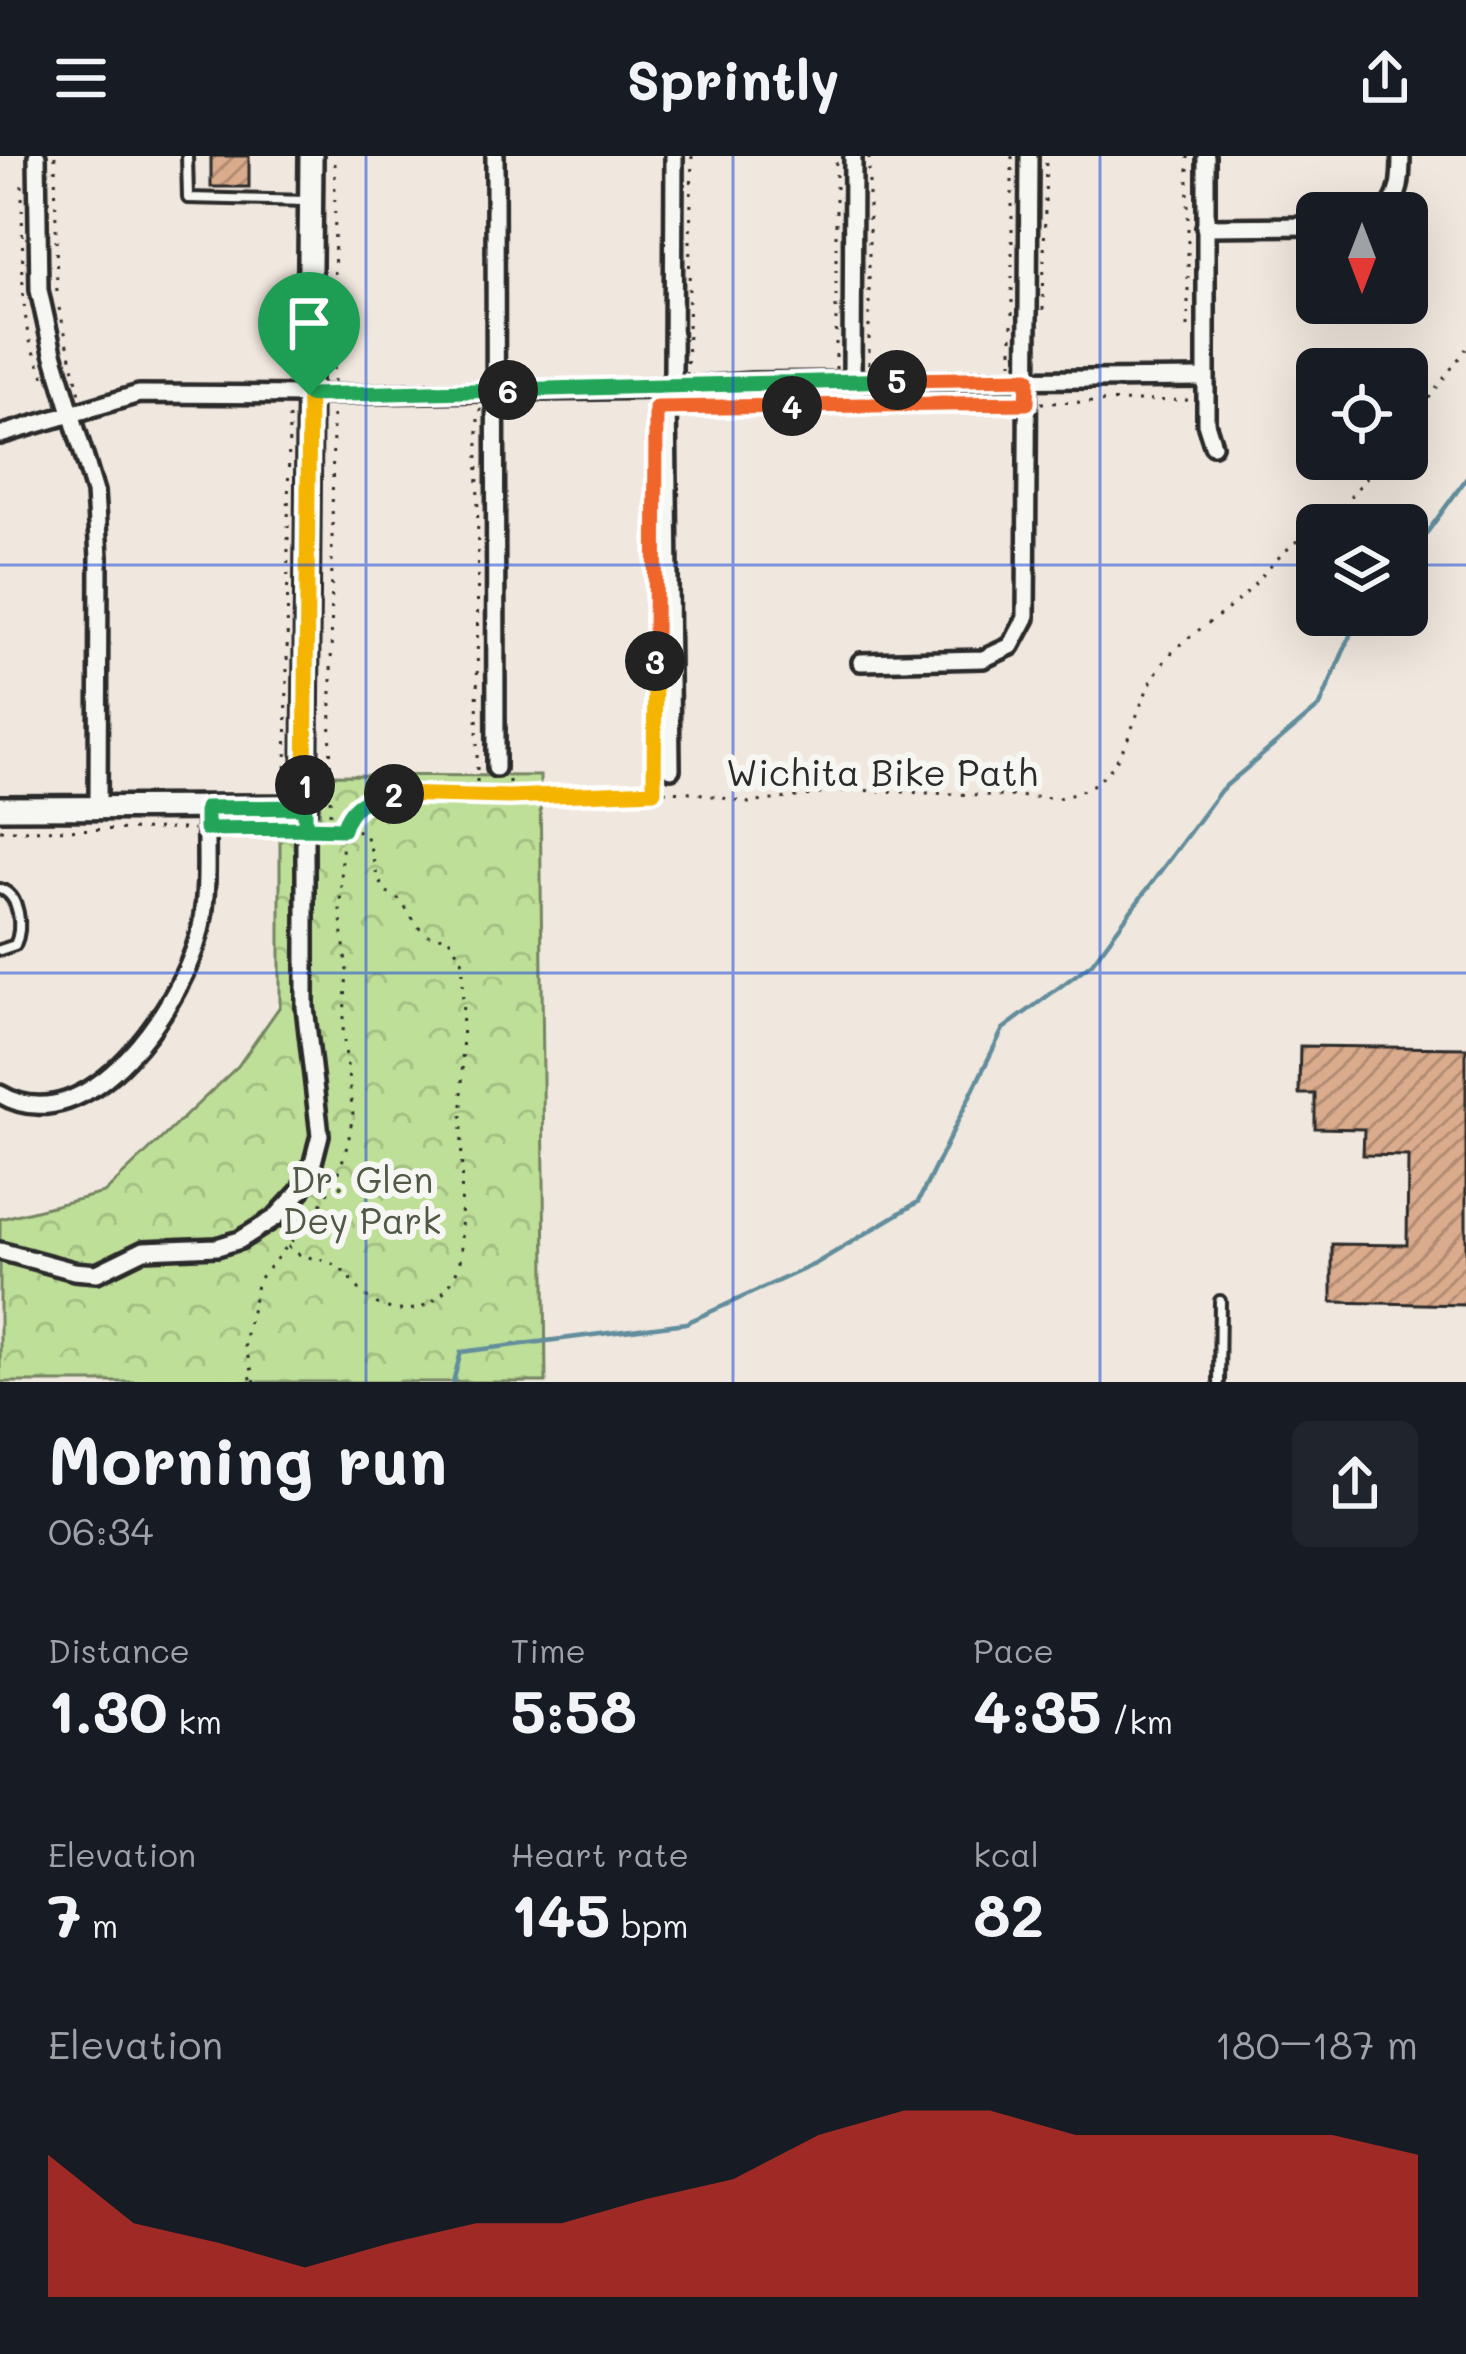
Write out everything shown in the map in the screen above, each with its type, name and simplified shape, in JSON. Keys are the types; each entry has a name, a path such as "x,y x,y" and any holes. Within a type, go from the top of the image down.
{"street":[{"path":"38,156 39,290 95,492 100,557 98,808"},
{"path":"0,1251 97,1273 144,1250 217,1247 240,1240 275,1218 310,1174 320,1135 305,1007 311,156"},
{"path":"495,156 496,768"},
{"path":"671,769 668,408 674,373 674,156"},
{"path":"851,381 853,156"},
{"path":"861,662 983,659 1011,646 1026,618 1029,156"},
{"path":"1205,156 1206,423 1214,446"},
{"path":"1397,192 1401,156"},
{"path":"1205,227 1296,226"},
{"path":"0,435 140,394 1205,378"},
{"path":"0,808 305,818"},
{"path":"0,1094 27,1103 75,1097 113,1073 154,1026 183,976 201,925 206,818"}],"lane":[{"path":"188,156 188,198 311,201"},
{"path":"0,889 9,892 16,903 19,937 15,945 0,950"},
{"path":"1219,1382 1220,1301"}],"path":[{"path":"330,828 335,156"},
{"path":"686,376 692,156"},
{"path":"836,156 836,370"},
{"path":"869,156 869,367"},
{"path":"1189,156 1189,327"},
{"path":"1428,399 1466,349"},
{"path":"668,408 1195,400"},
{"path":"1345,504 1365,480"},
{"name":"Wichita Bike Path","path":"343,829 355,806 373,797 654,791 692,792 749,803 850,790 1058,798 1081,794 1103,777 1126,747 1151,684 1168,657 1244,596 1296,540"},
{"path":"654,791 655,671"},
{"path":"0,830 206,818 305,818 330,828 362,831 370,841 385,891 395,896 422,932 437,938 447,935 463,962 458,1272 440,1298 401,1310 373,1302 331,1263 301,1258 286,1245"},
{"path":"238,1382 254,1380 244,1343 259,1280 316,1214 348,1143 353,1114 343,1033 347,971 340,910 343,829"}],"green space":[{"name":"Dr. Glen Dey Park","path":"328,775 540,776 546,1382 0,1382 0,1219 104,1193 238,1066 280,1006 280,826 319,825 320,798 328,794"}],"building":[{"path":"211,156 249,156 249,187 211,187"},
{"path":"1300,1046 1466,1048 1466,1305 1332,1302 1332,1244 1407,1245 1408,1156 1363,1155 1364,1129 1315,1128 1315,1094 1299,1094"}],"waterway":[{"path":"1428,531 1466,479"},
{"path":"453,1382 461,1352 686,1323 815,1264 918,1202 1003,1029 1092,963 1221,790 1320,706 1350,636"}],"route":[{"path":"309,395 305,828 206,829 206,808 305,807 305,828 343,829 355,806 373,797 405,793 509,797 654,791 656,408 1027,403 1028,378 309,395"}]}
